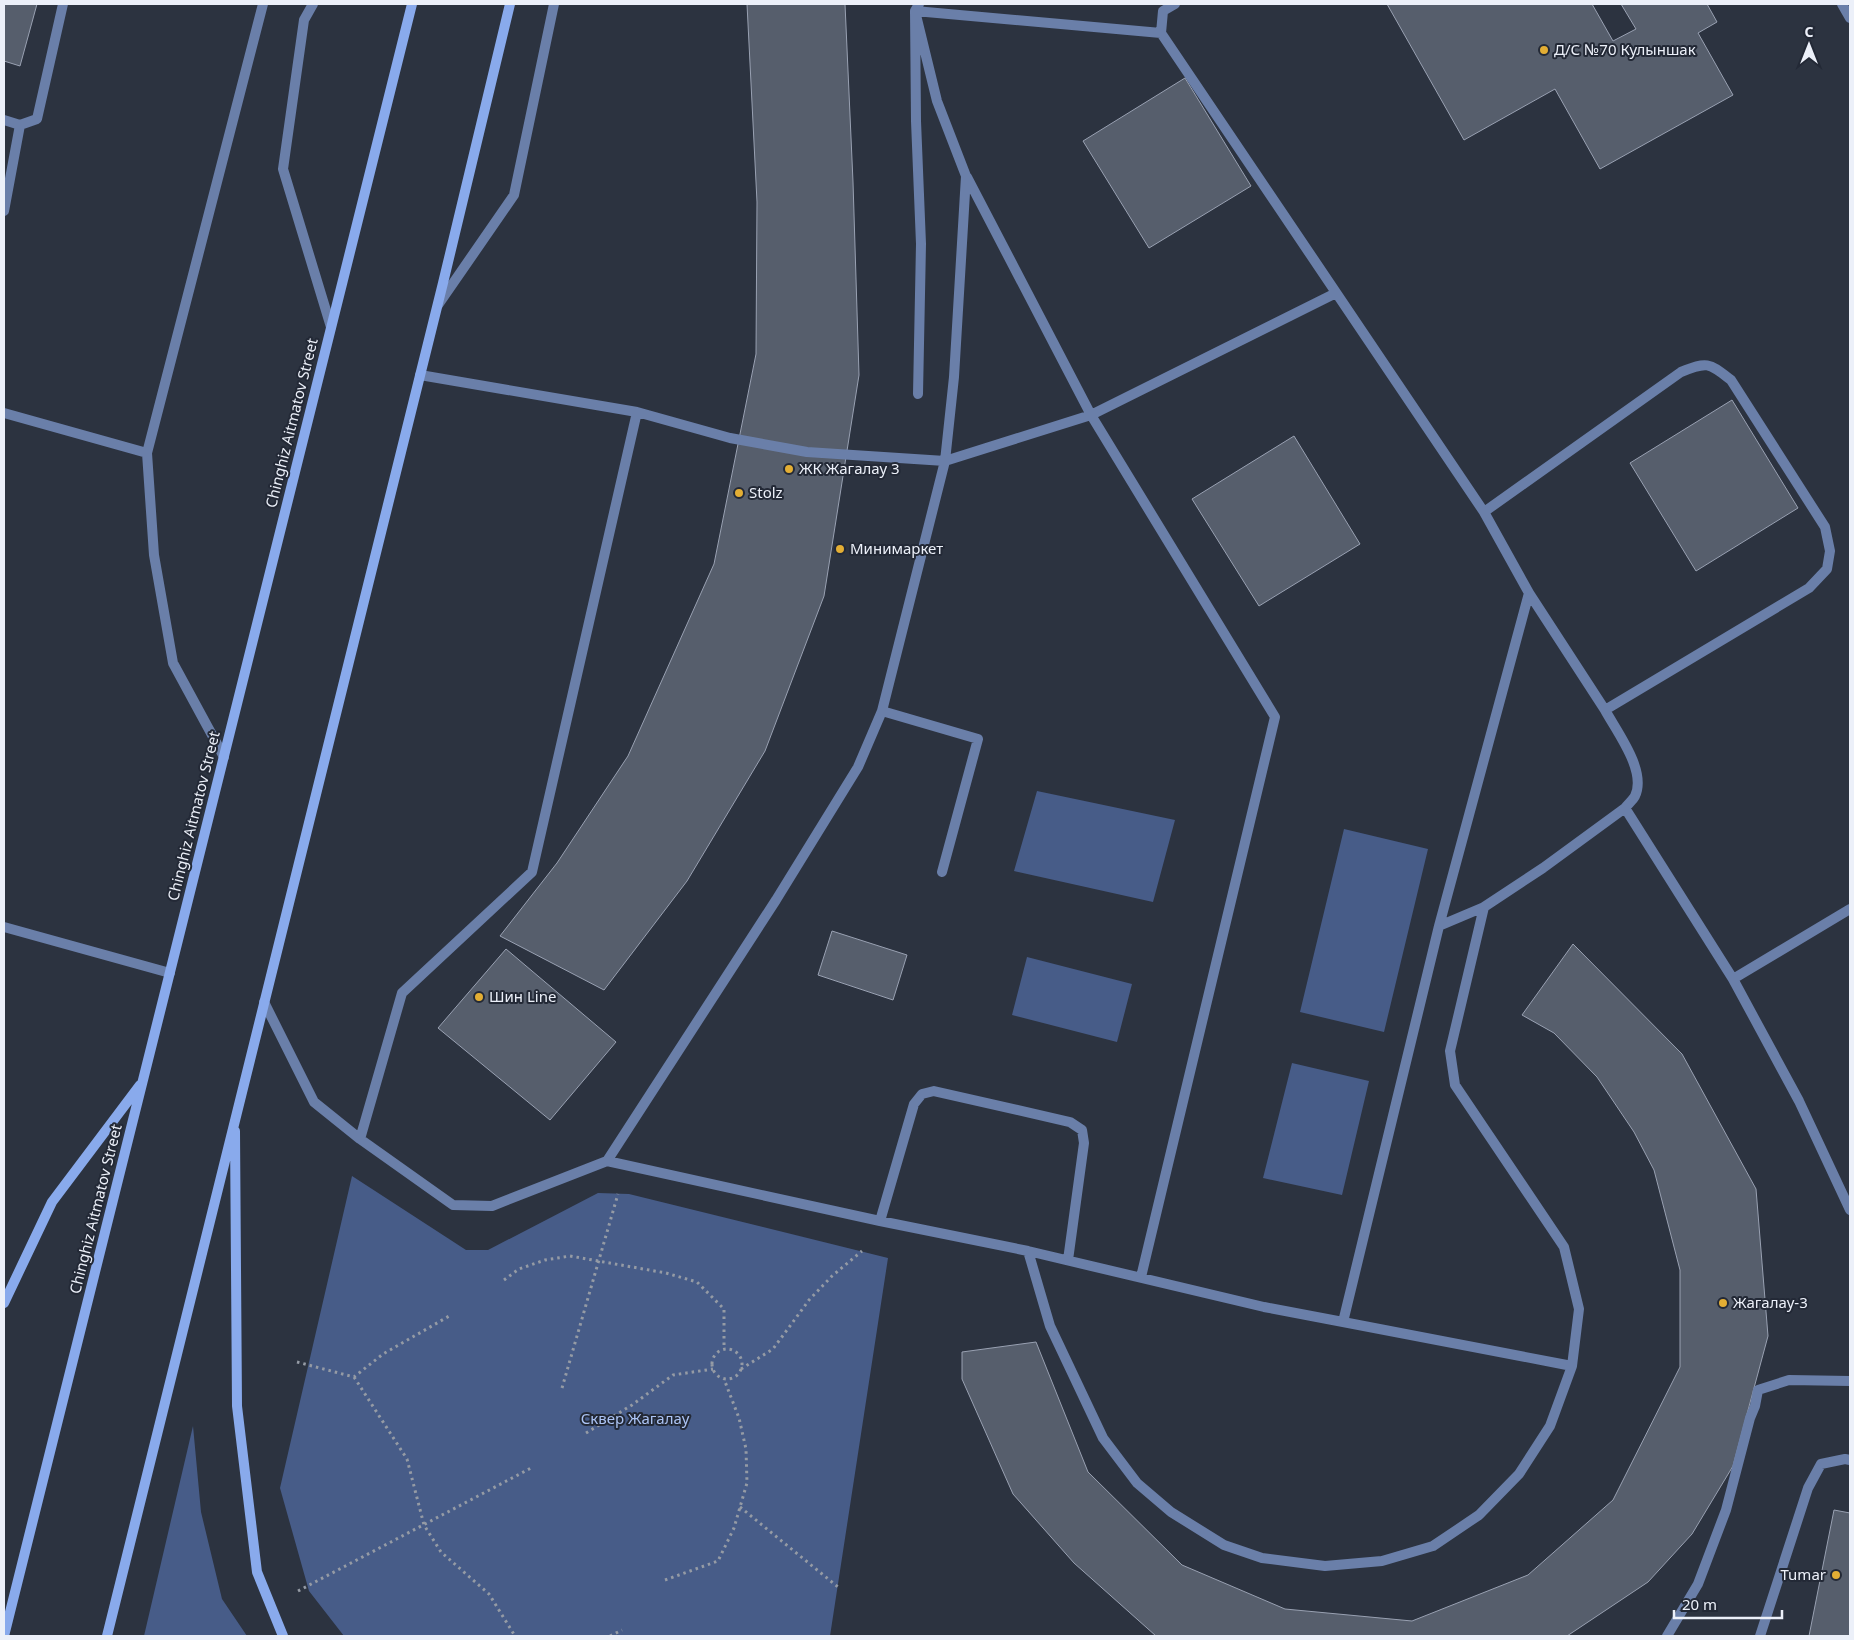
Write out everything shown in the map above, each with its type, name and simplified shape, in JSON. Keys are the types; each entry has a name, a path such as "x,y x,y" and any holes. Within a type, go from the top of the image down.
{"main road":[{"name":"Chinghiz Aitmatov Street","path":"4,1636 412,4"},
{"path":"107,1636 235,1114 420,375 510,4"},
{"path":"4,1304 52,1202 144,1080"},
{"path":"235,1114 237,1406 257,1572 283,1636"}],"lane":[{"path":"4,120 20,125 37,119 63,4"},
{"path":"224,757 173,663 154,555 147,453 263,4"},
{"path":"313,4 304,20 283,169 331,327"},
{"path":"437,306 514,195 554,4"},
{"path":"1176,4 1163,11 1161,33 1484,512 1529,593 1605,710 1634,761 1637,774 1637,790 1625,808 1543,868 1484,907 1439,926"},
{"path":"1842,4 1850,18"},
{"path":"917,8 1161,33"},
{"path":"917,8 937,101 966,176 1091,415 1275,717 1141,1277"},
{"path":"917,8 916,120 921,244 918,394"},
{"path":"4,211 20,125"},
{"path":"607,1161 776,900 858,767 882,711 945,461 954,377 966,176"},
{"path":"420,375 637,412 730,438 808,452 945,461 1091,415 1336,294"},
{"path":"1484,512 1681,372 1704,365 1714,366 1731,380 1825,526 1830,551 1827,569 1809,588 1605,710"},
{"path":"360,1139 402,993 532,872 637,412"},
{"path":"4,413 147,453"},
{"path":"1343,1322 1439,926 1529,593"},
{"path":"882,711 978,739 942,872"},
{"path":"1625,808 1733,979 1799,1101 1850,1210"},
{"path":"1028,1252 1050,1326 1103,1438 1137,1483 1171,1512 1224,1545 1262,1558 1325,1566 1382,1561 1433,1546 1479,1515 1519,1474 1550,1426 1572,1366 1579,1308 1564,1247 1455,1084 1450,1052 1484,907"},
{"path":"1733,979 1850,909"},
{"path":"4,927 170,973"},
{"path":"264,1002 314,1102 360,1139 453,1205 492,1206 607,1161 880,1222 1068,1260 1264,1307 1572,1366"},
{"path":"880,1222 914,1104 922,1094 934,1091 1070,1122 1082,1130 1084,1143 1068,1260"},
{"path":"1667,1636 1698,1584 1726,1510 1758,1390 1789,1380 1850,1381"},
{"path":"1760,1636 1808,1488 1821,1464 1845,1459 1850,1460"}],"path":[{"path":"562,1388 618,1194"},
{"path":"741,1369 742,1362 739,1355 732,1350 724,1349 716,1353 712,1361 713,1369 718,1376 724,1379 731,1379 741,1369 774,1349 809,1300 832,1276 862,1252"},
{"path":"504,1280 519,1269 545,1260 570,1256 666,1272 697,1282 724,1309 724,1349"},
{"path":"354,1377 384,1354 451,1314"},
{"path":"297,1362 354,1377 406,1459 424,1525 441,1552 488,1594 515,1636"},
{"path":"586,1434 632,1405 672,1375 713,1369"},
{"path":"665,1580 718,1561 734,1528 747,1483 746,1449 740,1418 724,1379"},
{"path":"298,1591 533,1466"},
{"path":"740,1507 838,1587"},
{"path":"610,1636 622,1630"}],"green space":[{"path":"1037,791 1175,820 1153,902 1014,871"},
{"path":"1344,829 1428,849 1384,1032 1300,1012"},
{"path":"1027,957 1132,984 1117,1042 1012,1015"},
{"path":"1292,1063 1369,1081 1342,1195 1263,1178"},
{"name":"Сквер Жагалау","path":"352,1176 466,1250 488,1250 598,1193 629,1194 888,1258 830,1636 344,1636 309,1591 280,1488"},
{"path":"193,1426 201,1512 222,1599 247,1636 144,1636"}],"building":[{"path":"4,4 37,4 20,66 4,61"},
{"name":"ЖК Жагалау 3","path":"747,4 845,4 859,375 824,596 765,751 687,881 604,990 500,936 557,863 628,756 714,564 756,354 757,202"},
{"path":"1387,4 1592,4 1613,41 1636,29 1621,4 1707,4 1717,22 1698,33 1733,95 1600,169 1555,89 1464,140"},
{"path":"1185,78 1251,186 1149,248 1083,141"},
{"path":"1732,400 1798,508 1696,571 1630,463"},
{"path":"1294,436 1360,544 1259,606 1192,499"},
{"path":"832,931 907,955 893,1000 818,975"},
{"name":"Жагалау-3","path":"1573,944 1682,1054 1756,1189 1768,1336 1733,1466 1692,1534 1648,1582 1567,1636 1156,1636 1074,1563 1013,1494 962,1379 962,1352 1036,1342 1088,1472 1182,1565 1285,1609 1412,1621 1528,1575 1613,1500 1680,1367 1680,1270 1654,1170 1634,1132 1597,1077 1554,1033 1522,1015"},
{"path":"506,949 616,1042 550,1120 438,1028"},
{"name":"Tumar","path":"1834,1510 1850,1513 1850,1636 1809,1636"}],"place":[{"name":"Д/С №70 Кулыншак","path":"1544,50"},
{"name":"ЖК Жагалау 3","path":"789,469"},
{"name":"Stolz","path":"739,493"},
{"name":"Минимаркет","path":"840,549"},
{"name":"Шин Line","path":"479,997"},
{"name":"Жагалау-3","path":"1723,1303"},
{"name":"Tumar","path":"1836,1575"}]}
